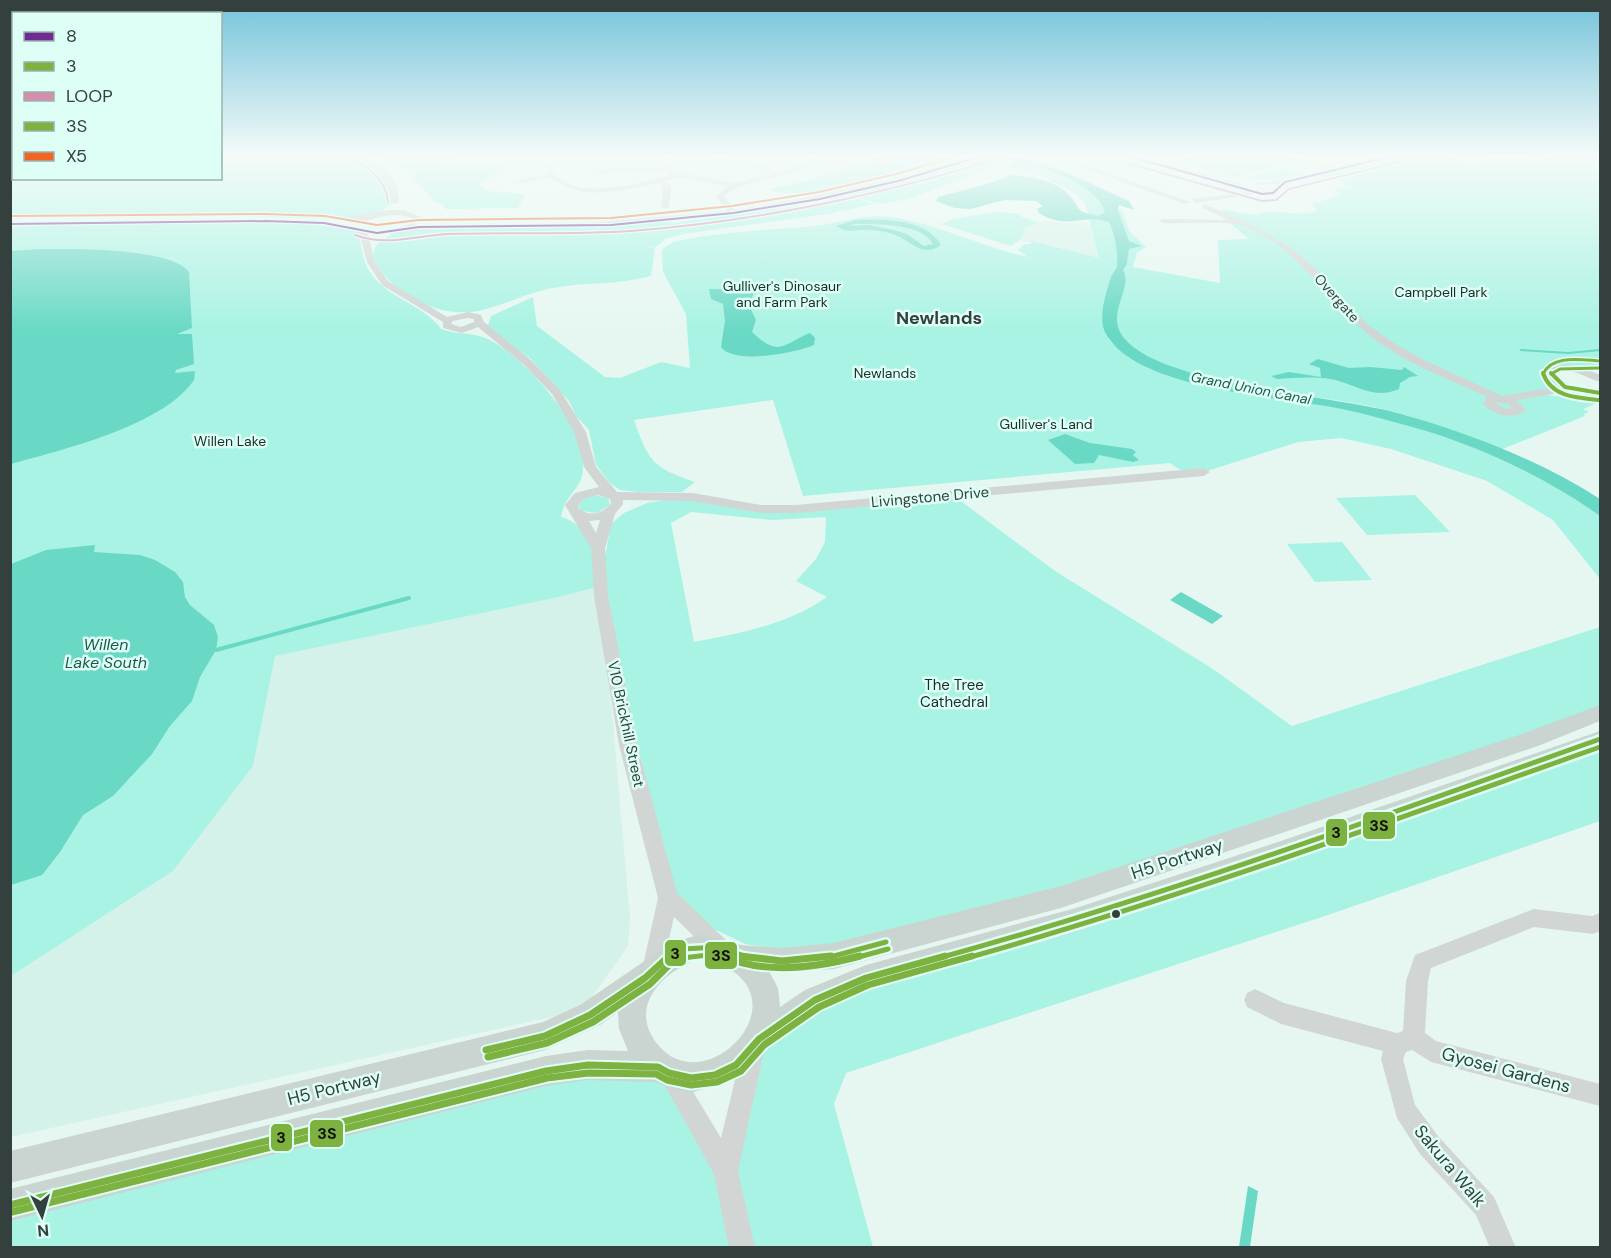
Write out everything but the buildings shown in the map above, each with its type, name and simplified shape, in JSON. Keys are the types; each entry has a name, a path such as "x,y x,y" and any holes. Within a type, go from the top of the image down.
{"main road":[{"name":"H5 Portway","path":"731,952 782,961 834,956 1061,897 1519,744 1600,712"},
{"name":"H5 Portway","path":"756,1044 815,1000 838,989 901,968 1076,920 1484,783 1600,739"},
{"path":"10,1205 546,1071 588,1065 663,1070 691,1078 715,1075 736,1065 756,1044 766,1021 767,1003 763,985 755,969 731,952 701,946 683,949 666,958 648,974 634,1006 635,1036 644,1053 663,1070"},
{"name":"H5 Portway","path":"10,1167 545,1036 590,1015 648,974"}],"street":[{"path":"375,214 360,222 360,229 375,270 385,283 397,293 432,310 447,321 448,328 494,338"},
{"path":"10,218 413,215 444,222 526,222 653,214"},
{"path":"10,224 266,221 324,223 360,229 400,230 611,225 684,214"},
{"name":"Overgate","path":"1220,214 1279,243 1302,260 1348,313 1374,334 1447,378 1496,400 1519,406 1528,397"},
{"path":"368,247 414,225 413,215"},
{"path":"1163,221 1233,220"},
{"path":"432,310 478,317 479,323 494,338 528,363 562,400 580,432 590,467 612,494"},
{"path":"447,321 463,315"},
{"path":"462,330 479,323"},
{"path":"1552,384 1550,374 1555,370 1600,368"},
{"path":"1578,370 1600,379"},
{"path":"1496,400 1528,397 1552,384 1598,392"},
{"path":"579,516 571,508 573,501 579,496 590,467"},
{"name":"Livingstone Drive","path":"579,496 598,491 657,497 693,497 760,509 796,509 1204,472"},
{"name":"V10 Brickhill Street","path":"598,548 611,511 617,504 612,494"},
{"name":"Livingstone Drive","path":"579,516 594,517 657,497"},
{"name":"V10 Brickhill Street","path":"579,516 598,548 605,617 628,745 668,898 648,974"},
{"path":"668,898 731,952"},
{"name":"Sakura Walk","path":"1503,1248 1485,1206 1429,1145 1405,1110 1392,1059 1405,1041 1422,962 1534,918 1593,925 1600,922"},
{"name":"Gyosei Gardens","path":"1255,1000 1281,1013 1405,1041 1431,1051 1600,1095"},
{"path":"726,1171 756,1044"},
{"path":"663,1070 696,1115 726,1171 742,1248"}],"shaded area":[{"path":"1044,221 1092,225 1099,259 1019,240 1023,237 1024,228"},
{"path":"601,585 630,918 628,946 583,1010 11,1137 11,976 173,871 253,766 274,656 559,597"}],"green space":[{"path":"11,214 376,214 340,219 199,215 11,218"},
{"path":"742,214 829,214 683,234 665,239 655,248 640,242 655,249 651,276 627,281 552,288 478,311 450,311 436,308 409,296 387,278 375,261 374,255 376,246 396,231 677,220 666,223"},
{"path":"986,214 1019,214 1023,214 1019,216 1039,223 1024,228 1023,237 1011,246 941,224 953,219"},
{"path":"1088,214 1106,214 1113,229 1117,268 1111,278 1105,298 1103,318 1107,336 1112,344 1121,351 1173,376 1229,390 1377,417 1444,437 1509,463 1541,479 1600,516 1600,579 1553,520 1487,481 1391,449 1341,438 1298,442 1204,472 1186,474 1170,463 803,496 773,400 634,420 644,445 654,461 669,472 695,482 682,492 620,490 610,483 596,465 589,430 576,416 569,401 531,359 495,334 488,325 491,316 533,297 537,326 605,377 620,378 661,362 690,368 686,314 663,272 662,250 671,243 697,237 816,226 880,216 908,220 1028,257 1018,250 1025,244 1031,244 1031,241 1099,258"},
{"name":"Campbell Park","path":"1119,214 1123,214 1129,231 1146,247 1137,253 1133,267 1220,283 1218,240 1249,239 1218,214 1600,214 1600,366 1547,365 1542,373 1551,376 1554,383 1551,389 1538,393 1600,398 1600,402 1583,409 1589,412 1584,414 1585,416 1500,450 1438,426 1374,407 1236,384 1198,375 1163,363 1136,349 1120,332 1116,319 1125,274 1122,270 1127,264 1129,249 1140,245 1129,241"},
{"path":"324,223 363,231 359,237 364,258 375,279 424,313 441,329 484,337 504,349 536,378 564,414 575,433 583,469 580,482 566,503 561,517 579,527 585,535 600,584 611,524 624,513 647,503 688,500 761,509 954,496 1055,571 1213,669 1292,726 1600,627 1600,713 1530,740 1061,897 826,947 784,950 745,944 714,929 674,891 628,745 600,586 559,597 275,656 253,766 173,871 11,976 11,224","holes":["691,512 772,520 826,517 825,542 816,559 796,581 827,597 796,615 763,627 694,642 671,523"]},
{"path":"594,495 608,498 610,505 597,513 581,511 578,505 583,498"},
{"path":"1415,495 1450,532 1367,535 1336,498"},
{"path":"1342,542 1372,580 1315,582 1287,544"},
{"path":"1600,739 1600,821 1331,914 846,1073 834,1104 873,1247 11,1247 11,1205 546,1071 658,1067 726,1170 753,1048 815,1000 1484,782"}],"water":[{"name":"Grand Union Canal","path":"1040,214 1089,214 1098,216 1102,214 1119,214 1129,241 1142,246 1129,249 1127,264 1123,270 1125,285 1117,320 1124,338 1144,354 1175,367 1212,378 1372,407 1478,439 1554,472 1600,499 1600,516 1538,478 1494,456 1426,431 1342,409 1213,388 1148,368 1123,353 1103,328 1102,314 1105,298 1117,265 1116,243 1109,222 1091,219 1058,221"},
{"path":"40,249 119,251 142,254 178,264 189,272 192,328 177,334 192,334 194,364 176,370 175,373 195,371 194,380 179,396 159,411 136,423 83,443 11,464 11,251"},
{"path":"709,289 755,290 749,305 756,320 752,332 769,345 782,346 810,333 815,338 814,345 765,356 738,355 728,352 721,347 725,321 723,304 711,299"},
{"path":"1318,359 1349,368 1402,370 1404,367 1418,376 1410,377 1400,383 1399,389 1380,393 1330,379 1310,377 1277,379 1271,376 1289,372 1321,377 1320,368 1309,364"},
{"path":"1065,434 1090,443 1132,449 1136,452 1133,455 1139,460 1133,462 1099,455 1094,463 1075,464 1048,440"},
{"name":"Willen Lake South","path":"95,545 94,552 140,555 155,560 175,572 183,582 185,597 190,605 214,625 218,637 216,650 200,677 192,701 170,726 152,754 113,796 83,815 60,852 42,875 11,885 11,564 46,550"},
{"path":"1181,592 1223,616 1212,624 1170,600"},
{"path":"1248,1186 1258,1191 1250,1247 1239,1247"}],"waterway":[{"path":"855,222 888,223 914,228 925,232 933,238 937,245 926,249 894,233 871,227 848,229 840,226 855,222"},
{"path":"1521,350 1568,353 1600,350"},
{"path":"216,650 409,598"}],"transit line":[{"name":"X5","path":"10,216 266,214 325,216 377,225 419,220 611,218 654,214"},
{"name":"8","path":"10,224 266,221 324,223 377,233 419,227 611,225 726,214"},
{"name":"LOOP","path":"355,235 377,241 389,241 448,234 630,231 721,222 773,214"},
{"name":"3S","path":"1599,400 1574,397 1558,392 1546,381 1543,373 1547,367 1560,361 1600,361"},
{"name":"3","path":"1600,368 1560,369 1550,373 1565,387 1600,393"},
{"name":"3","path":"10,1205 546,1071 588,1065 658,1067 669,1073 691,1078 715,1075 736,1065 759,1039 815,1000 866,978 1076,920 1281,852 1600,739"},
{"name":"3S","path":"12,1212 547,1078 588,1073 656,1074 667,1080 691,1085 717,1082 741,1071 764,1045 819,1007 868,985 1078,927 1284,859 1600,747"},
{"name":"3","path":"486,1050 545,1036 590,1015 645,978 666,958 683,949 719,947 742,957 782,961 834,956 886,942"},
{"name":"3S","path":"488,1057 547,1043 593,1022 650,984 670,964 685,956 717,954 740,964 782,968 835,963 888,949"}],"district":[{"name":"Newlands","path":"939,318"}],"park label":[{"name":"Gulliver's Dinosaur and Farm Park","path":"782,294"},
{"name":"Gulliver's Land","path":"1046,424"},
{"name":"Willen Lake","path":"230,441"},
{"name":"The Tree Cathedral","path":"954,694"}]}
